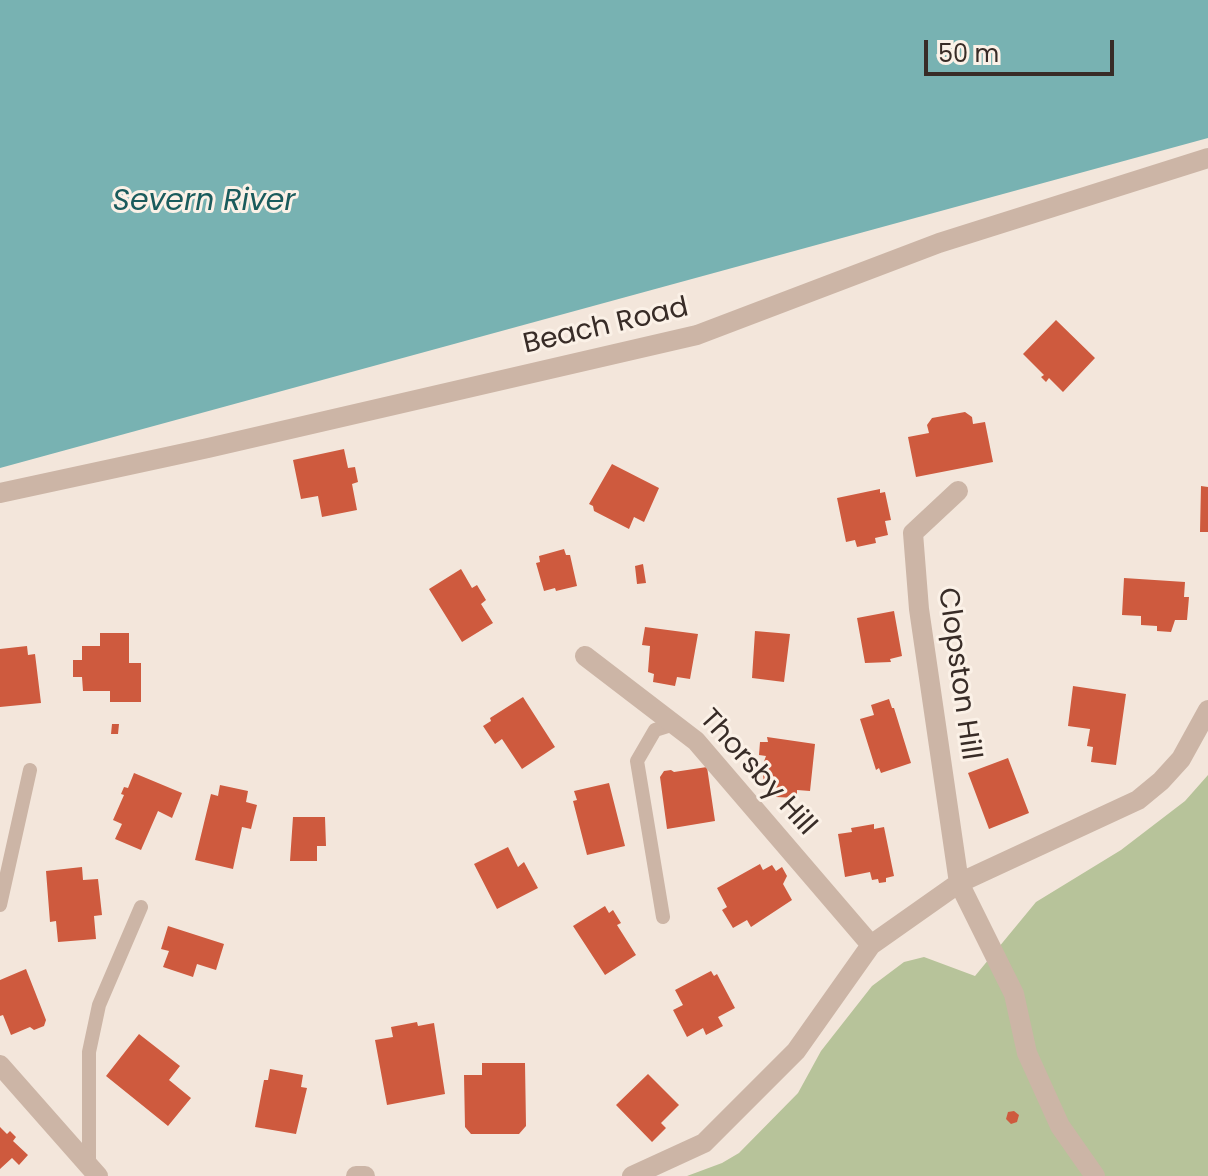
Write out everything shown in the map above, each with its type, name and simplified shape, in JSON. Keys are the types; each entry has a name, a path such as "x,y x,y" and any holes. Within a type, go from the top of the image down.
{"street":[{"name":"Beach Road","path":"0,493 697,335 939,243 1208,158"},
{"name":"Clopston Hill","path":"958,491 913,533 919,609 959,883 1014,994 1027,1053 1060,1126 1095,1176"},
{"name":"Thorsby Hill","path":"585,656 696,741 871,945"},
{"path":"632,1176 704,1143 796,1051 871,945 959,883 1138,800 1181,759 1208,710"},
{"path":"0,1065 94,1171"},
{"path":"356,1176 365,1176"}],"lane":[{"path":"663,917 637,761 655,730 674,724"},
{"path":"0,905 30,770"},
{"path":"94,1171 89,1052 99,1005 141,907"}],"green space":[{"path":"1208,775 1208,1176 687,1176 739,1153 798,1093 821,1051 872,986 904,962 924,957 975,976 1036,902 1121,850 1185,801"}],"water":[{"name":"Severn River","path":"0,0 1208,0 1208,138 0,468"}],"building":[{"path":"1056,320 1095,358 1063,392 1049,378 1046,382 1041,377 1044,375 1023,354"},
{"path":"965,412 972,417 973,424 985,422 993,462 916,477 908,437 929,433 927,425 932,418"},
{"path":"344,449 348,468 355,467 358,482 352,484 357,510 322,517 318,496 301,499 293,460"},
{"path":"612,464 659,488 644,522 634,517 629,529 594,511 589,504"},
{"path":"1201,486 1208,487 1208,532 1200,532"},
{"path":"880,489 880,493 885,492 891,520 885,521 888,535 875,538 876,543 857,547 855,540 846,542 837,498"},
{"path":"564,549 566,555 570,555 577,586 544,591 536,563 540,562 539,556"},
{"path":"643,564 646,583 637,584 635,566"},
{"path":"461,569 472,588 477,585 486,600 481,604 493,623 462,642 429,589"},
{"path":"1124,578 1185,582 1184,597 1189,597 1187,620 1175,620 1171,632 1157,631 1157,626 1141,625 1141,616 1122,615"},
{"path":"894,611 902,656 890,659 891,662 865,663 857,618"},
{"path":"645,627 698,634 690,679 677,677 675,686 653,682 654,674 648,672 650,646 642,645"},
{"path":"755,631 790,634 784,682 752,678"},
{"path":"100,633 129,633 129,663 141,663 141,702 110,702 110,691 83,691 82,677 73,677 73,660 82,660 82,646 100,646"},
{"path":"27,646 28,655 35,654 41,703 0,707 0,649"},
{"path":"1073,686 1126,694 1116,765 1091,762 1093,747 1087,746 1090,729 1068,726"},
{"path":"523,697 555,747 522,769 502,739 495,744 483,726"},
{"path":"889,699 911,763 881,773 879,768 876,770 860,719 874,715 871,705"},
{"path":"112,724 119,724 118,734 111,734"},
{"path":"767,737 815,744 810,791 797,790 797,798 776,797 776,786 764,783 762,767 766,756 759,755 760,742 768,742"},
{"path":"1008,758 1029,813 989,829 968,773"},
{"path":"707,767 715,821 667,829 660,777 664,771"},
{"path":"134,773 182,793 172,818 158,811 141,850 115,839 122,824 113,820 124,795 121,794 124,787 128,788"},
{"path":"609,783 625,846 587,855 573,801 577,800 574,791"},
{"path":"220,785 248,791 246,802 257,805 251,829 242,827 233,869 195,860 211,794 218,796"},
{"path":"293,817 325,817 326,846 317,846 317,861 290,861"},
{"path":"874,824 874,829 884,827 894,876 879,883 878,879 872,880 870,872 845,877 838,834"},
{"path":"508,847 518,867 524,862 538,888 497,909 474,864"},
{"path":"760,864 763,870 772,865 776,871 782,867 787,876 783,884 792,900 751,927 747,920 733,928 722,910 727,907 717,888"},
{"path":"82,867 83,880 98,879 102,915 94,916 96,939 58,942 56,921 50,922 46,871"},
{"path":"605,906 609,913 613,910 621,923 617,925 636,955 605,975 573,926"},
{"path":"168,926 224,944 216,970 197,964 193,977 163,967 169,951 161,949"},
{"path":"26,969 46,1020 44,1026 34,1030 30,1027 11,1035 3,1015 0,1016 0,980"},
{"path":"711,971 714,976 717,974 735,1008 718,1017 723,1026 706,1035 703,1028 687,1037 673,1010 683,1005 675,990"},
{"path":"417,1022 418,1026 434,1023 445,1094 387,1105 375,1040 393,1037 391,1027"},
{"path":"139,1034 180,1066 169,1080 191,1098 168,1126 106,1076"},
{"path":"482,1063 525,1063 526,1126 519,1134 471,1134 465,1127 464,1075 482,1075"},
{"path":"270,1069 303,1075 301,1087 307,1088 296,1134 255,1127 264,1080 268,1080"},
{"path":"648,1074 679,1105 661,1123 666,1128 652,1142 616,1105"},
{"path":"1014,1111 1019,1115 1017,1122 1011,1124 1006,1119 1008,1112"},
{"path":"0,1127 16,1137 13,1141 28,1155 19,1165 12,1158 0,1169"}]}
